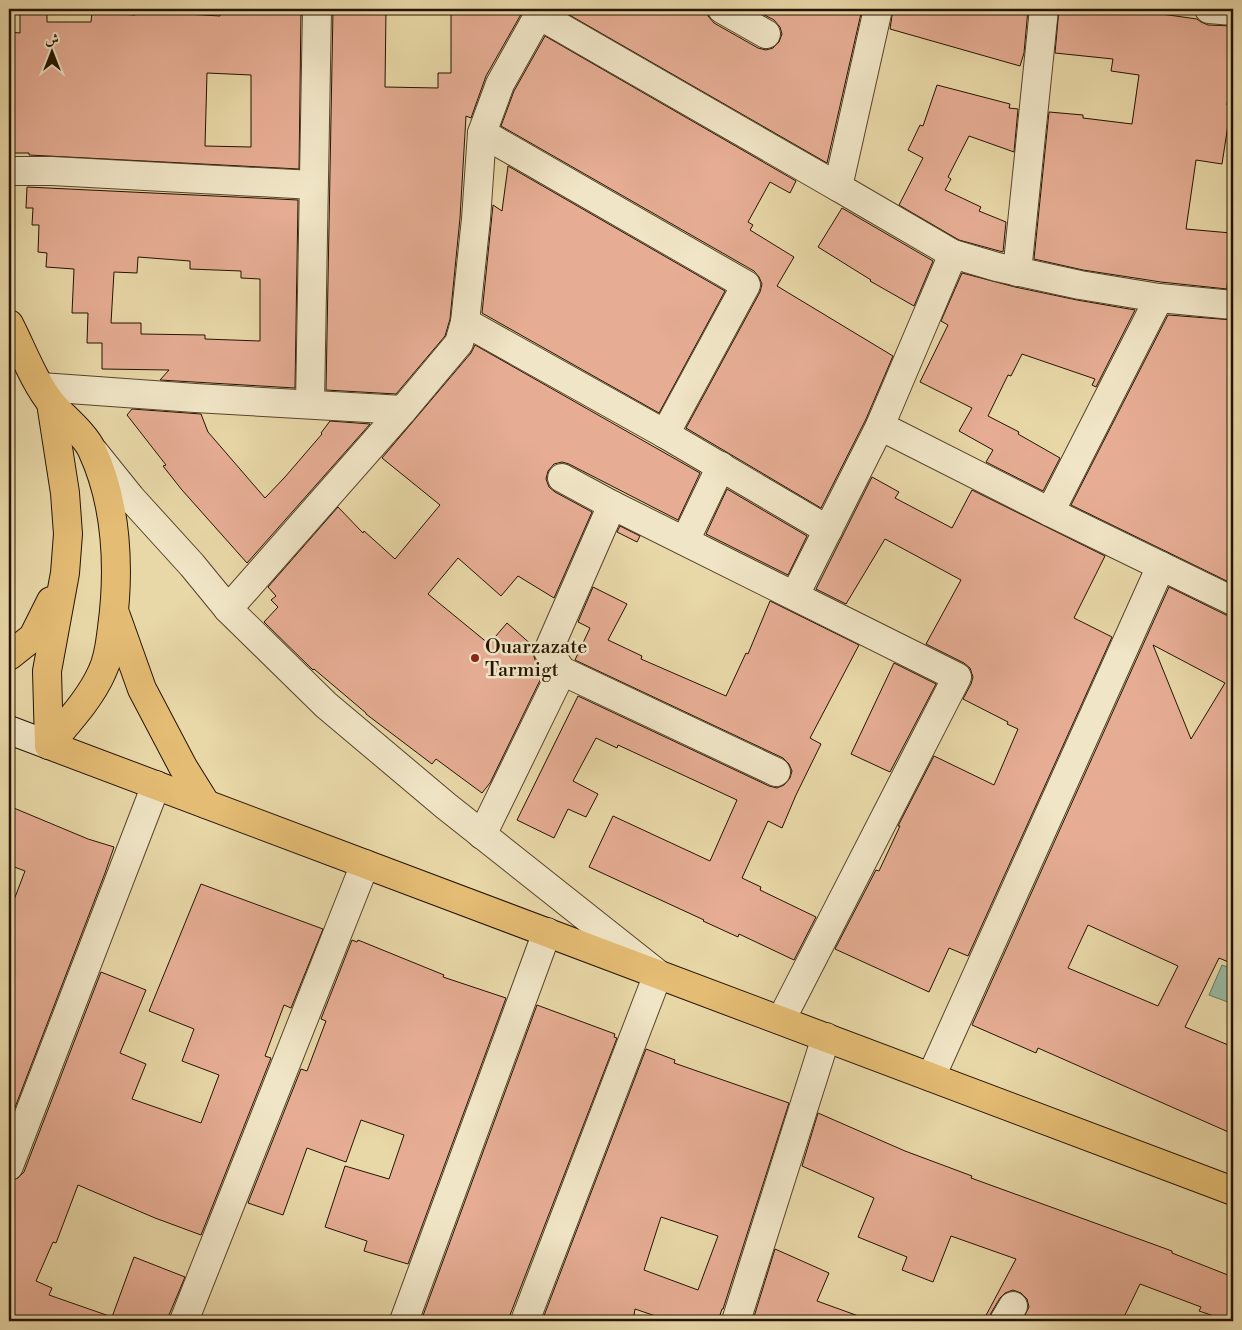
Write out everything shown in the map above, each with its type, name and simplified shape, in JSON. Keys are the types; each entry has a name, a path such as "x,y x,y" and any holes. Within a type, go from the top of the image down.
{"main road":[{"path":"9,324 46,395 91,448 108,496 116,562 114,611 108,653 100,678 96,686 50,745"},
{"path":"46,395 66,501 68,534 65,573 47,671 50,745"},
{"path":"9,656 33,637 65,573"},
{"path":"114,611 142,688 183,767 206,804"},
{"path":"50,745 1233,1191"}],"street":[{"path":"310,404 317,9"},
{"path":"722,9 766,34"},
{"path":"838,188 878,9"},
{"path":"1018,272 1044,9"},
{"path":"1209,9 1233,12"},
{"path":"228,609 403,410 459,343 465,322 476,219 482,133 500,84 541,12 953,254 1018,272 1159,298 1233,305"},
{"path":"482,133 746,284 665,434"},
{"path":"9,171 52,171 313,185"},
{"path":"795,595 880,426 953,254"},
{"path":"1050,512 1159,298"},
{"path":"465,322 721,466 828,530"},
{"path":"46,395 195,398 403,410"},
{"path":"880,426 1050,512 1233,601"},
{"path":"91,448 131,498 192,565 228,609 326,705 482,835 658,974 525,1321"},
{"path":"685,541 721,466"},
{"path":"562,478 612,505 957,677 781,1020"},
{"path":"612,505 548,651 562,671 776,772"},
{"path":"931,1077 1161,566"},
{"path":"482,835 562,671"},
{"path":"9,730 50,745"},
{"path":"9,1166 156,785"},
{"path":"184,1321 365,864"},
{"path":"404,1321 547,932"},
{"path":"736,1321 826,1037"}],"shaded area":[{"path":"1222,965 1233,969 1233,1004 1209,995"}],"building":[{"path":"221,9 301,9 299,169 9,153 9,32 20,33 20,11 47,12 47,22 91,22 92,12 135,15 135,11 220,16","holes":["207,73 251,75 251,147 205,146"]},
{"path":"333,9 386,9 385,87 438,88 438,73 451,73 451,9 524,9 486,76 471,118 466,116 460,218 450,319 445,336 396,394 326,390"},
{"path":"559,9 706,9 708,16 714,23 758,48 766,50 773,48 779,42 782,34 780,27 774,20 753,9 862,9 827,163"},
{"path":"893,9 1028,9 1024,53 1020,66 890,29"},
{"path":"1059,9 1126,9 1197,19 1208,25 1233,26 1233,61 1227,105 1231,105 1222,164 1196,160 1186,229 1231,233 1227,289 1161,282 1083,270 1034,259 1049,112 1083,115 1083,118 1132,124 1139,75 1111,71 1113,59 1055,53"},
{"path":"545,36 796,181 790,193 770,182 748,222 753,225 750,230 794,257 777,286 893,356 866,419 821,508 686,428 760,292 762,284 754,271 501,126 514,91"},
{"path":"937,85 1010,104 1009,108 1018,109 1014,152 969,136 948,177 951,179 945,190 981,207 979,211 1006,222 1003,252 959,240 899,205 923,158 908,150 920,125 923,126"},
{"path":"508,166 725,291 659,413 482,313 493,205 502,211"},
{"path":"27,187 298,200 295,388 160,380 169,370 102,369 102,343 87,343 88,313 72,313 74,269 46,267 47,253 38,252 39,225 32,225 33,208 26,208","holes":["138,257 190,261 190,269 241,271 241,278 260,279 260,341 205,339 205,335 141,334 141,323 111,323 114,272 137,273"]},
{"path":"842,208 933,261 914,306 870,281 818,247"},
{"path":"962,273 1015,287 1135,310 1096,387 1092,385 1095,379 1022,354 1011,376 1008,375 988,416 1019,432 1018,434 1060,458 1043,491 986,462 993,450 959,431 972,408 920,382 948,325 941,321"},
{"path":"1168,315 1233,320 1233,584 1071,505"},
{"path":"475,345 700,473 678,520 569,464 562,462 554,464 548,471 546,479 549,487 592,512 554,598 518,576 501,596 458,558 428,594 489,644 507,623 533,646 535,660 544,672 490,783 482,793 436,759 432,764 366,714 313,670 264,622 278,607 271,600 276,596 268,587 338,507 363,533 364,531 395,559 440,505 382,458 471,353"},
{"path":"132,409 201,414 208,432 265,498 322,434 330,421 370,424 247,563 163,466 166,465 127,415"},
{"path":"872,477 899,492 895,498 952,528 972,490 1105,556 1074,618 1112,637 968,956 949,948 929,992 835,949 876,870 879,871 900,826 898,826 934,756 994,785 1018,729 963,699 973,677 970,668 964,663 926,644 961,580 885,539 846,604 816,589"},
{"path":"727,489 807,536 788,575 706,534"},
{"path":"620,526 640,536 637,542 617,532"},
{"path":"593,587 627,604 608,640 642,656 641,659 726,696 746,653 748,654 770,601 859,645 810,738 821,744 782,828 768,821 742,878 761,887 760,890 816,917 794,960 739,934 738,937 589,867 613,816 710,861 737,800 618,745 617,748 596,738 573,781 598,794 586,817 568,809 554,838 517,820 578,696 769,786 777,788 784,785 790,778 792,771 789,764 783,758 575,660 590,628 578,622"},
{"path":"1169,587 1226,615 1233,616 1233,964 1219,958 1185,1027 1233,1047 1233,1134 1038,1048 1036,1053 972,1025","holes":["1153,645 1225,683 1191,739","1088,925 1178,966 1158,1006 1068,968"]},
{"path":"894,663 936,684 890,772 851,754"},
{"path":"9,806 88,839 114,847 9,1123 9,913 25,871 9,865"},
{"path":"201,884 323,929 291,1008 284,1005 265,1056 271,1058 201,1235 155,1218 78,1185 56,1243 53,1242 36,1281 52,1288 49,1295 112,1317 134,1257 185,1277 169,1315 169,1321 18,1321 9,1318 9,1181 18,1178 24,1172 101,972 146,990 120,1053 146,1064 132,1099 201,1123 219,1075 182,1061 194,1029 149,1011"},
{"path":"352,940 357,942 358,940 444,975 443,977 506,998 408,1264 364,1251 367,1241 325,1227 345,1166 389,1179 404,1135 361,1120 346,1162 307,1148 283,1215 248,1203 301,1069 307,1071 326,1021 321,1019"},
{"path":"537,1005 615,1034 614,1037 617,1038 510,1315 510,1321 421,1321"},
{"path":"646,1049 675,1060 674,1063 789,1103 718,1321 670,1321 635,1309 633,1321 542,1321","holes":["661,1217 718,1236 698,1290 644,1270"]},
{"path":"818,1113 905,1151 972,1176 971,1178 1172,1251 1172,1253 1233,1277 1233,1321 1199,1311 1201,1307 1140,1284 1122,1321 1022,1321 1029,1307 1027,1299 1021,1293 1013,1290 1005,1293 1000,1298 988,1321 983,1321 1016,1259 951,1236 933,1282 902,1270 907,1257 858,1237 874,1198 802,1166"},
{"path":"775,1249 829,1273 817,1301 864,1318 864,1321 753,1320"}],"place":[{"name":"Ouarzazate Tarmigt","path":"475,658"}]}
